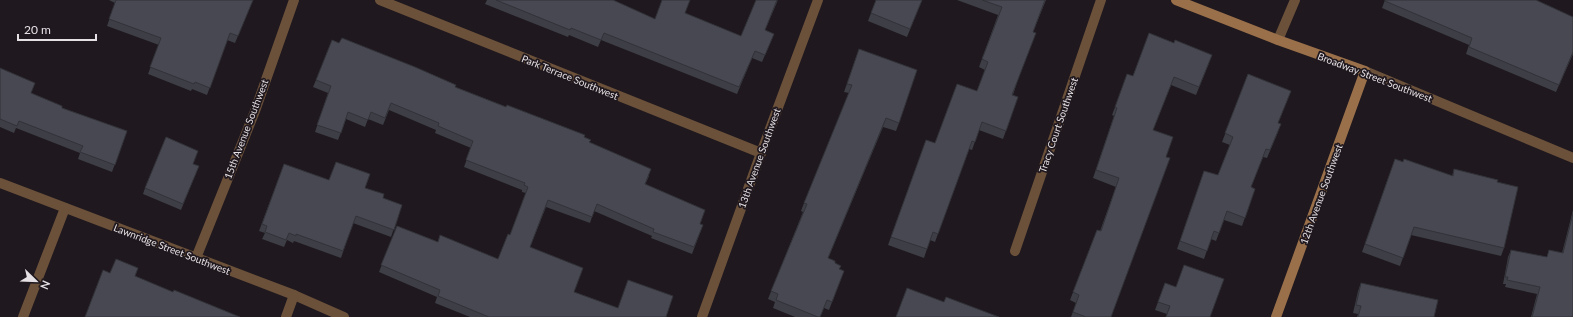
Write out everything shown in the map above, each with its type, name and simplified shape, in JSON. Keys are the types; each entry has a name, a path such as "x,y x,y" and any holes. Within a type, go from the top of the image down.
{"street":[{"name":"15th Avenue Southwest","path":"196,258 255,111 294,0"},
{"name":"Park Terrace Southwest","path":"380,0 760,153"},
{"name":"13th Avenue Southwest","path":"702,317 760,153 818,0"},
{"name":"Tracy Court Southwest","path":"1015,251 1101,0"},
{"name":"Broadway Street Southwest","path":"1176,0 1278,40 1365,71 1573,158"},
{"path":"1278,40 1295,0"},
{"name":"12th Avenue Southwest","path":"1276,317 1365,71"},
{"name":"Lawnridge Street Southwest","path":"0,183 294,295 344,317"},
{"path":"23,317 65,208"},
{"path":"286,317 294,295"}],"building":[{"path":"116,0 253,0 238,36 230,33 210,88 195,82 194,84 150,67 161,38 109,19"},
{"path":"496,0 613,0 655,19 662,0 690,0 685,13 741,36 756,0 777,0 765,30 774,34 765,55 755,51 739,87 604,33 601,40 571,28 570,30"},
{"path":"876,0 922,0 910,29 871,13"},
{"path":"982,0 1045,0 1033,32 1036,33 1012,95 1018,97 1006,131 982,122 975,142 972,141 938,234 933,232 927,249 891,237 926,140 935,143 957,84 977,91 988,62 982,59 1002,7"},
{"path":"1385,0 1536,0 1573,17 1573,52 1559,85 1469,47 1472,38"},
{"path":"1149,33 1174,43 1175,40 1212,55 1199,87 1174,77 1153,130 1173,137 1166,157 1170,158 1111,317 1086,317 1073,312 1079,295 1073,292 1097,230 1101,231 1119,178 1096,170 1117,108 1115,107 1127,74 1133,76"},
{"path":"342,38 415,67 456,85 455,87 585,135 584,137 591,140 589,142 651,169 645,184 705,210 700,224 703,225 694,247 653,232 654,229 597,204 592,217 548,200 530,247 583,268 574,292 618,308 628,280 673,296 666,317 489,317 438,296 440,290 381,265 397,226 438,242 440,235 498,259 508,234 510,235 528,187 524,185 525,183 466,160 473,141 438,126 439,123 391,103 385,118 371,112 368,120 348,112 341,133 317,125 331,86 316,80 332,40 339,43"},
{"path":"859,49 917,70 899,123 886,118 828,258 835,261 835,263 841,266 839,269 844,271 832,302 827,300 820,317 818,317 776,300 778,294 771,291 807,204 804,203 852,85 847,84"},
{"path":"0,68 35,83 31,93 62,106 62,108 127,131 115,165 80,152 83,146 19,121 17,126 0,119"},
{"path":"1248,74 1291,91 1278,123 1281,124 1270,150 1266,149 1251,187 1255,189 1245,218 1227,211 1219,233 1214,231 1207,251 1180,241 1204,171 1218,175 1233,137 1225,133"},
{"path":"166,137 198,151 193,164 199,166 183,204 145,188"},
{"path":"1395,159 1403,162 1404,159 1453,176 1454,169 1498,180 1497,182 1518,187 1504,248 1414,227 1403,258 1365,244"},
{"path":"336,162 370,174 365,188 384,194 383,198 402,205 394,230 356,216 343,251 296,234 296,236 289,233 286,240 265,232 267,226 262,224 284,164 329,180"},
{"path":"1573,213 1573,317 1532,317 1540,287 1507,280 1508,277 1505,277 1511,250 1547,257 1549,250 1563,253"},
{"path":"116,259 138,268 135,276 240,317 85,317 103,270 110,273"},
{"path":"1184,265 1224,279 1210,317 1166,317 1170,306 1158,302 1165,283 1176,287"},
{"path":"1361,283 1438,300 1434,317 1358,317 1361,306 1356,305"},
{"path":"907,288 944,302 946,297 999,317 896,317"}]}
